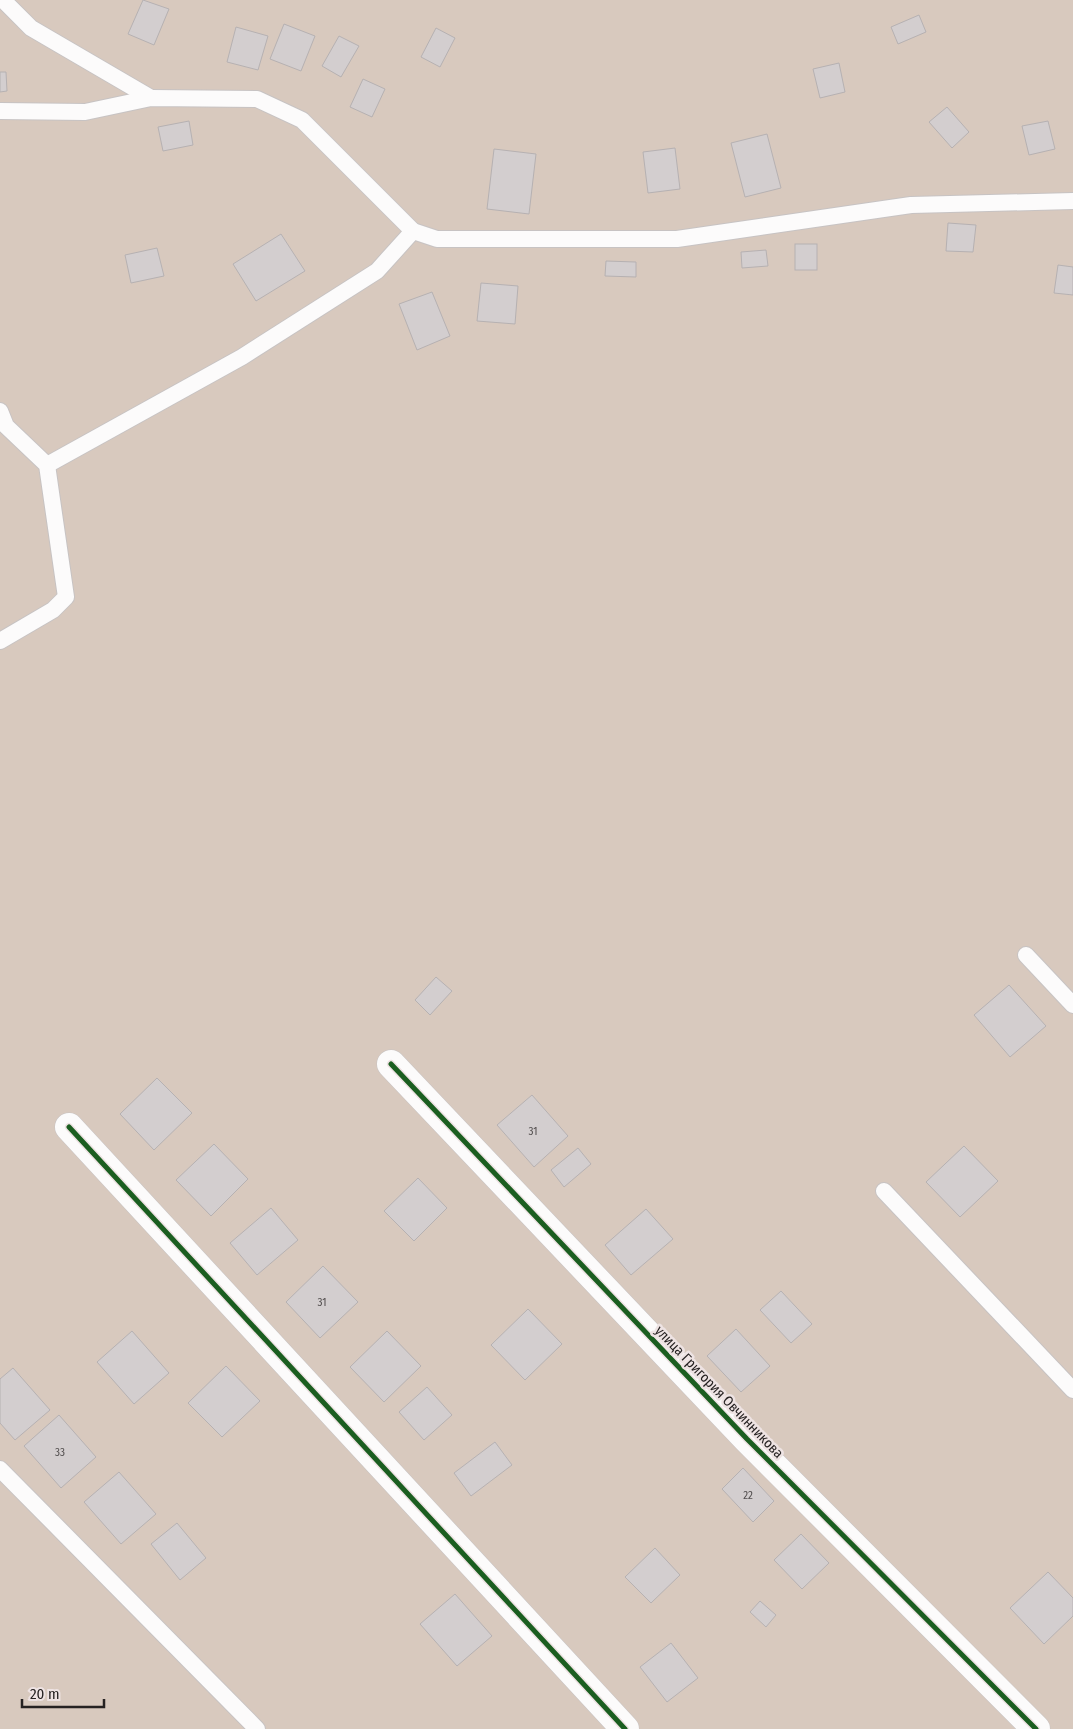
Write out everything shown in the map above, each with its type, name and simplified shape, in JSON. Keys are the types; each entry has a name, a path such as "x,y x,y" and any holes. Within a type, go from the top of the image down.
{"street":[{"name":"улица Григория Овчинникова","path":"391,1064 746,1439 1036,1729"},
{"path":"69,1127 625,1729"}],"lane":[{"path":"3,0 32,28 151,98"},
{"path":"0,110 85,112 151,98 257,99 302,120 413,231 437,239 677,239 911,205 1073,201"},
{"path":"47,465 242,357 377,271 413,231"},
{"path":"0,411 6,426 47,465 66,596 53,610 0,641"},
{"path":"1026,955 1073,1005"},
{"path":"884,1191 1073,1390"},
{"path":"0,1469 258,1729"}],"shaded area":[{"path":"0,0 1073,0 1073,1729 0,1729"}],"building":[{"path":"143,0 169,9 154,45 128,34"},
{"path":"919,15 926,32 898,44 891,27"},
{"path":"284,24 315,36 301,71 270,59"},
{"path":"236,27 268,36 258,70 227,62"},
{"path":"436,28 455,38 440,67 421,57"},
{"path":"339,36 359,46 341,77 322,66"},
{"path":"839,63 845,92 820,98 813,69"},
{"path":"0,72 6,72 7,91 0,92"},
{"path":"363,79 385,89 372,117 350,107"},
{"path":"947,107 969,132 952,148 929,122"},
{"path":"189,121 193,145 163,151 158,127"},
{"path":"1048,121 1055,149 1029,155 1022,126"},
{"path":"767,134 781,188 745,197 731,143"},
{"path":"675,148 680,189 648,193 643,152"},
{"path":"494,149 536,154 529,214 487,209"},
{"path":"948,223 976,225 973,252 946,251"},
{"path":"281,234 305,271 256,301 233,264"},
{"path":"795,244 817,244 817,270 795,270"},
{"path":"157,248 164,276 131,283 125,255"},
{"path":"766,250 768,266 742,268 741,252"},
{"path":"606,261 636,262 636,277 605,276"},
{"path":"1058,265 1073,267 1073,295 1054,293"},
{"path":"481,283 518,286 515,324 477,321"},
{"path":"432,292 450,336 417,350 399,304"},
{"path":"436,977 452,991 430,1015 415,1000"},
{"path":"1009,985 1046,1026 1010,1057 974,1015"},
{"path":"157,1078 192,1113 154,1150 120,1114"},
{"path":"532,1095 568,1136 534,1167 497,1125"},
{"path":"214,1144 248,1179 211,1216 176,1180"},
{"path":"964,1146 998,1181 960,1217 926,1182"},
{"path":"578,1148 591,1164 564,1187 551,1170"},
{"path":"418,1178 447,1208 414,1241 384,1211"},
{"path":"271,1208 298,1240 257,1275 230,1243"},
{"path":"646,1209 673,1239 631,1275 605,1245"},
{"path":"323,1266 358,1302 320,1338 286,1302"},
{"path":"781,1291 812,1324 791,1343 760,1310"},
{"path":"528,1309 562,1344 525,1380 491,1345"},
{"path":"736,1329 770,1366 741,1392 707,1356"},
{"path":"132,1331 169,1373 134,1404 97,1362"},
{"path":"387,1331 421,1366 384,1402 350,1367"},
{"path":"226,1366 260,1401 222,1437 188,1403"},
{"path":"13,1368 50,1410 15,1440 0,1423 0,1379"},
{"path":"427,1387 452,1415 424,1440 399,1412"},
{"path":"59,1415 96,1457 61,1488 24,1446"},
{"path":"495,1442 512,1465 471,1496 454,1473"},
{"path":"743,1468 774,1501 753,1522 722,1489"},
{"path":"119,1472 156,1514 121,1544 84,1502"},
{"path":"177,1523 206,1558 180,1580 151,1544"},
{"path":"801,1534 829,1563 802,1589 774,1560"},
{"path":"655,1548 680,1575 651,1603 625,1577"},
{"path":"1048,1572 1073,1598 1073,1616 1044,1644 1010,1608"},
{"path":"455,1594 492,1636 457,1666 420,1624"},
{"path":"760,1601 776,1615 766,1627 750,1612"},
{"path":"671,1643 698,1678 667,1702 640,1667"}],"cycle path":[{"path":"391,1064 747,1439 1036,1729"},
{"path":"69,1127 625,1729"}]}
